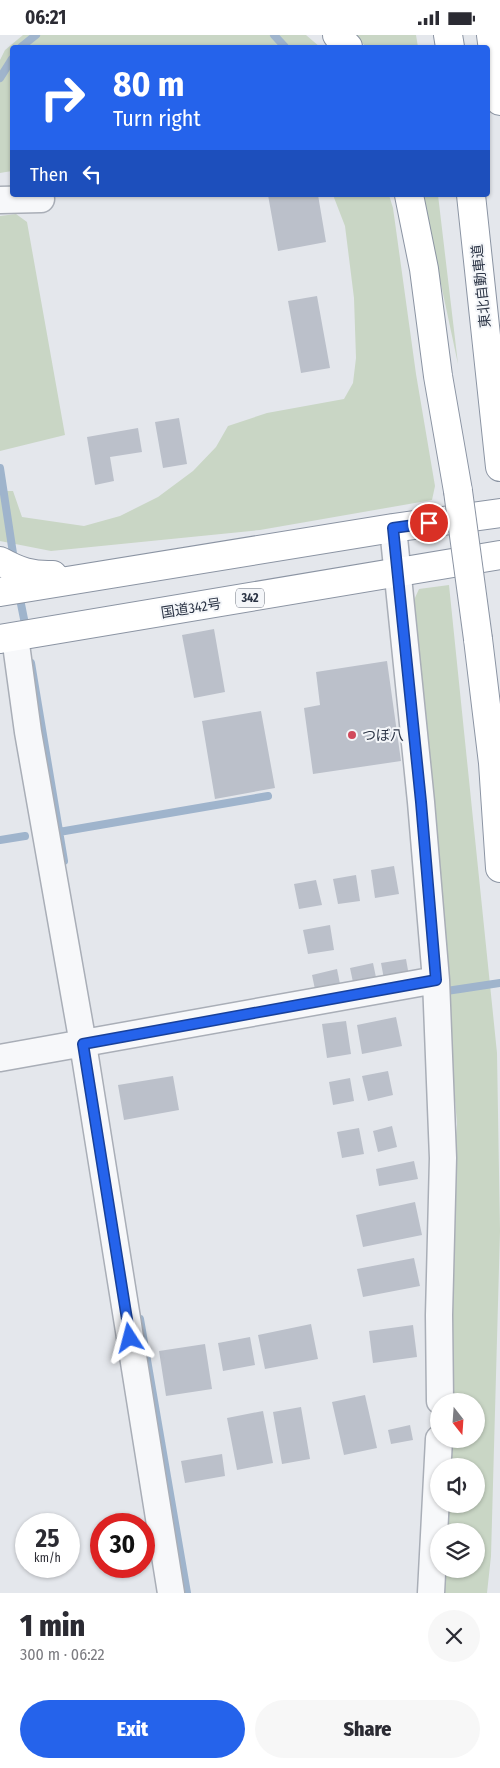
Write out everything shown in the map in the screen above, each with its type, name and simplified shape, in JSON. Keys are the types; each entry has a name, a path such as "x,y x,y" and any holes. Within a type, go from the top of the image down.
{"highway":[{"path":"337,35 346,45"},
{"path":"491,35 500,101"},
{"path":"409,197 424,269 438,377 458,491 478,639 493,763 500,868"},
{"name":"東北自動車道","path":"471,197 500,467"},
{"path":"0,592 393,528 500,513"},
{"name":"国道342号","path":"8,638 397,574 500,555"},
{"path":"0,561 17,571 42,575 138,569"}],"street":[{"path":"0,200 41,199"},
{"path":"393,528 421,802 436,980 443,1158 438,1315 440,1393"},
{"path":"8,638 28,731 83,1044 171,1593"},
{"path":"0,1058 436,980"},
{"path":"431,1593 439,1448"}],"green space":[{"path":"23,35 306,35 318,45 11,45"},
{"path":"355,35 416,35 418,45 364,45"},
{"path":"10,46 10,171 0,173 0,60 5,50"},
{"path":"334,197 390,197 393,208 416,374 435,486 432,500 260,530 51,551 0,541 0,491 13,491 22,517 84,526 120,516 158,497 193,471 216,447 228,426 267,413 344,399 353,383 356,358 354,298 345,226"},
{"path":"422,197 438,197 458,364"},
{"path":"16,214 27,222 65,435 0,451 0,216"},
{"path":"449,585 497,1053 500,1231 491,1556 487,1593 440,1593 441,1578 485,1578 485,1523 444,1523 444,1513 485,1513 485,1458 447,1458 448,1448 485,1448 485,1393 449,1393 449,1222 457,1124 414,600 419,589"}],"building":[{"path":"268,197 318,197 326,242 278,251"},
{"path":"317,296 330,368 301,373 288,301"},
{"path":"179,418 187,464 163,468 155,422"},
{"path":"138,428 142,452 110,457 114,481 95,485 87,437"},
{"path":"214,629 225,692 194,698 182,635"},
{"name":"つぼ八","path":"387,661 401,761 313,774 304,708 320,705 316,672"},
{"path":"261,711 275,788 215,799 202,721"},
{"path":"394,866 399,894 375,898 371,870"},
{"path":"356,875 360,901 338,904 333,879"},
{"path":"316,880 322,905 299,909 294,884"},
{"path":"330,925 334,950 308,954 303,930"},
{"path":"406,959 409,976 384,979 381,963"},
{"path":"373,963 377,982 354,987 350,968"},
{"path":"337,969 341,989 316,994 312,975"},
{"path":"396,1017 402,1046 362,1054 357,1025"},
{"path":"346,1021 351,1054 327,1058 322,1024"},
{"path":"388,1071 393,1095 368,1101 362,1076"},
{"path":"173,1076 179,1110 124,1120 118,1085"},
{"path":"350,1078 354,1101 333,1105 329,1082"},
{"path":"392,1126 397,1147 378,1152 373,1131"},
{"path":"359,1128 364,1154 342,1158 337,1132"},
{"path":"414,1161 418,1179 379,1186 376,1169"},
{"path":"415,1202 422,1235 363,1247 356,1215"},
{"path":"414,1258 420,1286 363,1297 357,1269"},
{"path":"311,1324 318,1359 265,1369 258,1335"},
{"path":"413,1325 417,1357 373,1363 369,1331"},
{"path":"250,1337 255,1365 223,1371 218,1343"},
{"path":"205,1344 212,1389 166,1396 159,1351"},
{"path":"365,1395 377,1448 344,1455 332,1402"},
{"path":"301,1407 310,1459 282,1464 273,1412"},
{"path":"263,1411 273,1463 237,1470 227,1418"},
{"path":"410,1425 413,1440 391,1444 388,1430"},
{"path":"222,1454 225,1476 185,1483 181,1461"}],"waterway":[{"path":"24,45 36,35"},
{"path":"274,35 283,45"},
{"path":"0,78 10,62"},
{"path":"0,468 14,560"},
{"path":"19,594 26,629"},
{"path":"31,663 64,861"},
{"path":"59,832 268,796"},
{"path":"0,840 25,836"},
{"path":"440,992 500,983"},
{"path":"140,1319 187,1593"}],"place":[{"name":"つぼ八","path":"352,735"}],"route":[{"path":"130,1338 83,1044 436,980 421,802 393,528 429,523"}]}
